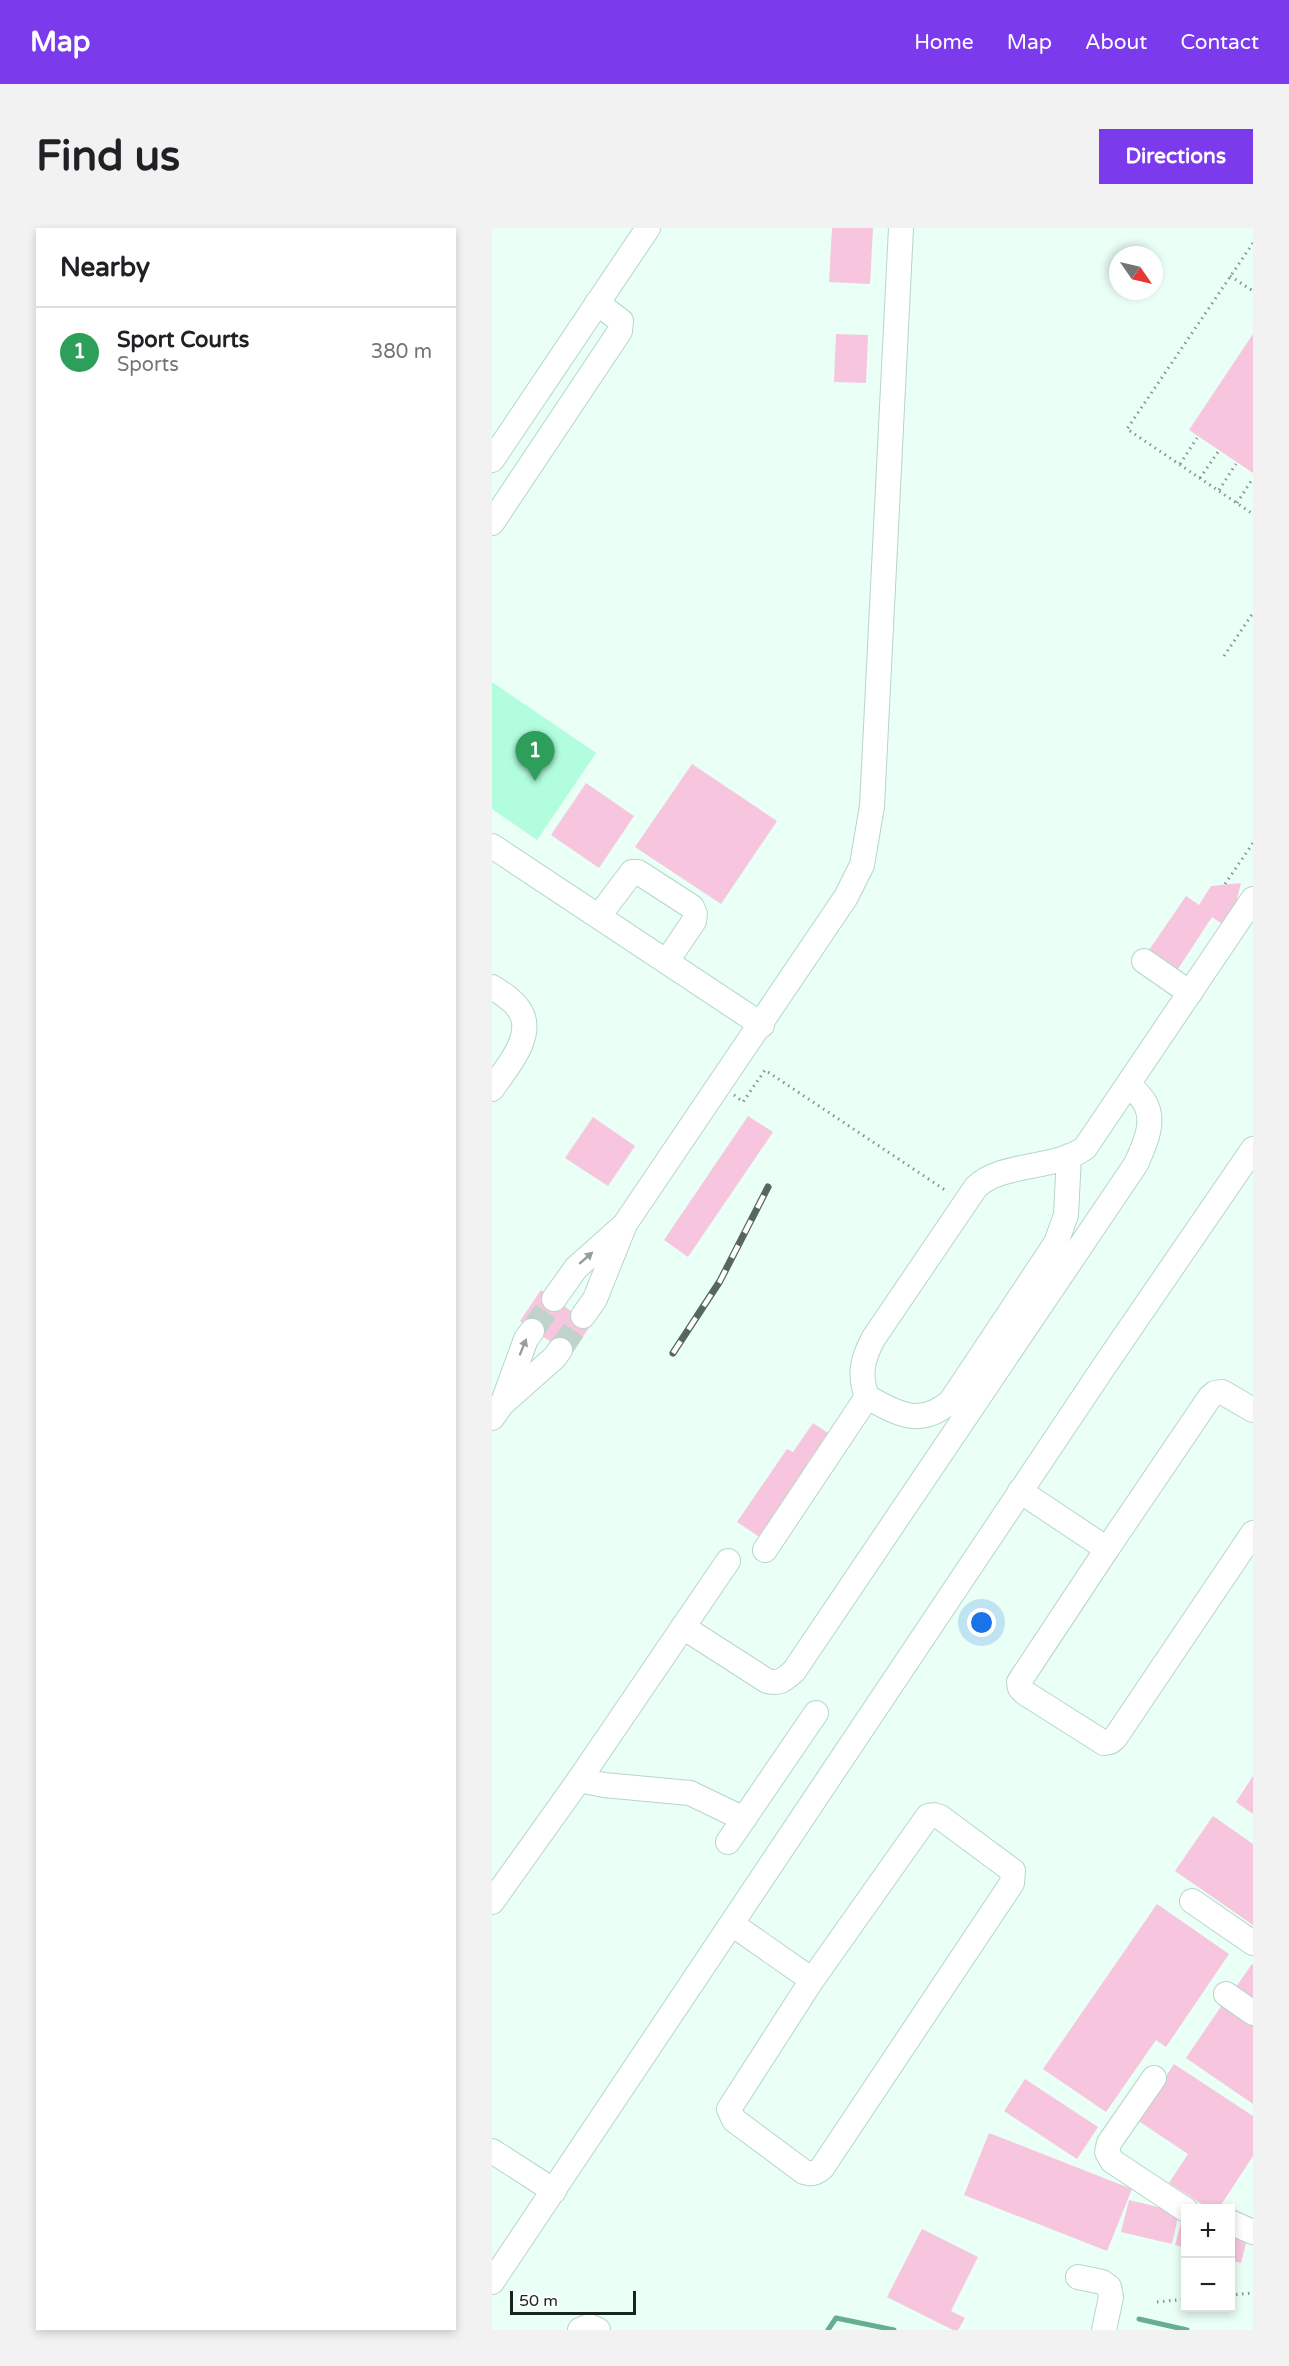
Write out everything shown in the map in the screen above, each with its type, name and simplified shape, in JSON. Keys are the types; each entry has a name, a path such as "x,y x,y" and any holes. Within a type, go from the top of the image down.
{"street":[{"path":"492,460 648,228"},
{"path":"583,1316 595,1299 626,1224 762,1025 846,897 862,865 872,806 901,228"},
{"path":"492,523 620,330 621,321 597,303"},
{"path":"492,846 762,1025"},
{"path":"599,916 632,872 638,872 692,907 695,914 694,921 668,961"},
{"path":"765,1550 867,1397 861,1374 873,1339 976,1187 990,1177 1069,1156 1085,1148 1253,899"},
{"path":"1144,961 1190,993"},
{"path":"492,987 519,1009 524,1021 524,1033 521,1046 492,1089"},
{"path":"683,1627 767,1681 776,1684 794,1671 1136,1164 1146,1141 1149,1121 1146,1104 1129,1084"},
{"path":"492,2282 555,2191 1020,1491 1253,1149"},
{"path":"867,1397 910,1417 938,1412 951,1401 1059,1236 1066,1215 1069,1156"},
{"path":"554,1299 576,1268 626,1224"},
{"path":"497,1411 526,1340 532,1331"},
{"path":"497,1411 560,1350"},
{"path":"1253,1410 1222,1392 1210,1397 1019,1682 1020,1688 1024,1693 1104,1743 1110,1742 1115,1738 1253,1533"},
{"path":"1020,1491 1107,1549"},
{"path":"492,1902 579,1780 728,1561"},
{"path":"728,1842 816,1713"},
{"path":"579,1780 604,1785 690,1793 744,1819"},
{"path":"928,1816 940,1817 1013,1871 1012,1883 822,2168 817,2173 810,2174 804,2172 734,2120 729,2109 812,1980 928,1816"},
{"path":"1192,1901 1253,1943"},
{"path":"732,1924 812,1980"},
{"path":"1226,1994 1253,2013"},
{"path":"1154,2078 1109,2143 1107,2152 1112,2160 1181,2207"},
{"path":"492,2151 555,2191"},
{"path":"1235,2224 1253,2232"},
{"path":"1078,2277 1102,2282 1109,2288 1111,2297 1104,2330"},
{"path":"580,2330 589,2326 598,2330"}],"path":[{"path":"1253,243 1127,429 1253,514"},
{"path":"1230,276 1253,291"},
{"path":"1179,464 1197,438"},
{"path":"1200,478 1218,452"},
{"path":"1219,490 1236,465"},
{"path":"1237,502 1253,478"},
{"path":"1224,656 1253,613"},
{"path":"1225,884 1253,843"},
{"path":"743,1102 765,1070 953,1195"},
{"path":"1235,2295 1253,2294"},
{"path":"1157,2302 1181,2300"}],"green space":[{"path":"492,682 596,753 537,840 492,809"}],"building":[{"path":"832,228 873,228 870,284 829,282"},
{"path":"836,334 868,335 866,383 834,382"},
{"path":"1253,334 1253,473 1189,430"},
{"path":"692,764 777,821 721,904 635,847"},
{"path":"586,783 634,816 599,868 551,835"},
{"path":"1241,883 1236,903 1222,924 1212,917 1176,972 1147,953 1186,896 1199,905 1211,886"},
{"path":"748,1116 773,1132 688,1257 664,1240"},
{"path":"593,1117 635,1146 608,1186 565,1158"},
{"path":"541,1290 591,1325 570,1355 520,1321"},
{"path":"813,1423 828,1433 807,1463 811,1465 761,1538 737,1522 787,1449 793,1452"},
{"path":"1253,1776 1253,1814 1236,1802"},
{"path":"1213,1816 1253,1844 1253,1925 1175,1871"},
{"path":"1157,1904 1229,1954 1166,2047 1156,2040 1106,2112 1043,2069"},
{"path":"1253,1965 1253,2004 1233,1991"},
{"path":"1224,2002 1253,2022 1253,2104 1186,2058"},
{"path":"1174,2064 1253,2116 1253,2156 1222,2204 1202,2204 1169,2183 1188,2154 1137,2120"},
{"path":"1025,2079 1098,2127 1077,2159 1004,2111"},
{"path":"989,2133 1132,2189 1107,2251 964,2195"},
{"path":"1129,2200 1179,2212 1172,2244 1121,2232"},
{"path":"1181,2223 1181,2247 1175,2245"},
{"path":"922,2229 978,2257 951,2311 965,2318 958,2330 953,2330 887,2297"},
{"path":"1235,2237 1247,2240 1241,2263 1235,2261"}],"waterway":[{"path":"828,2330 836,2318 894,2330"},
{"path":"1139,2319 1187,2330"}],"tunnel":[{"path":"532,1331 554,1299"},
{"path":"560,1350 583,1316"}],"railway":[{"path":"673,1353 720,1281 768,1187"}],"place":[{"name":"Sport Courts","path":"535,781"}]}
